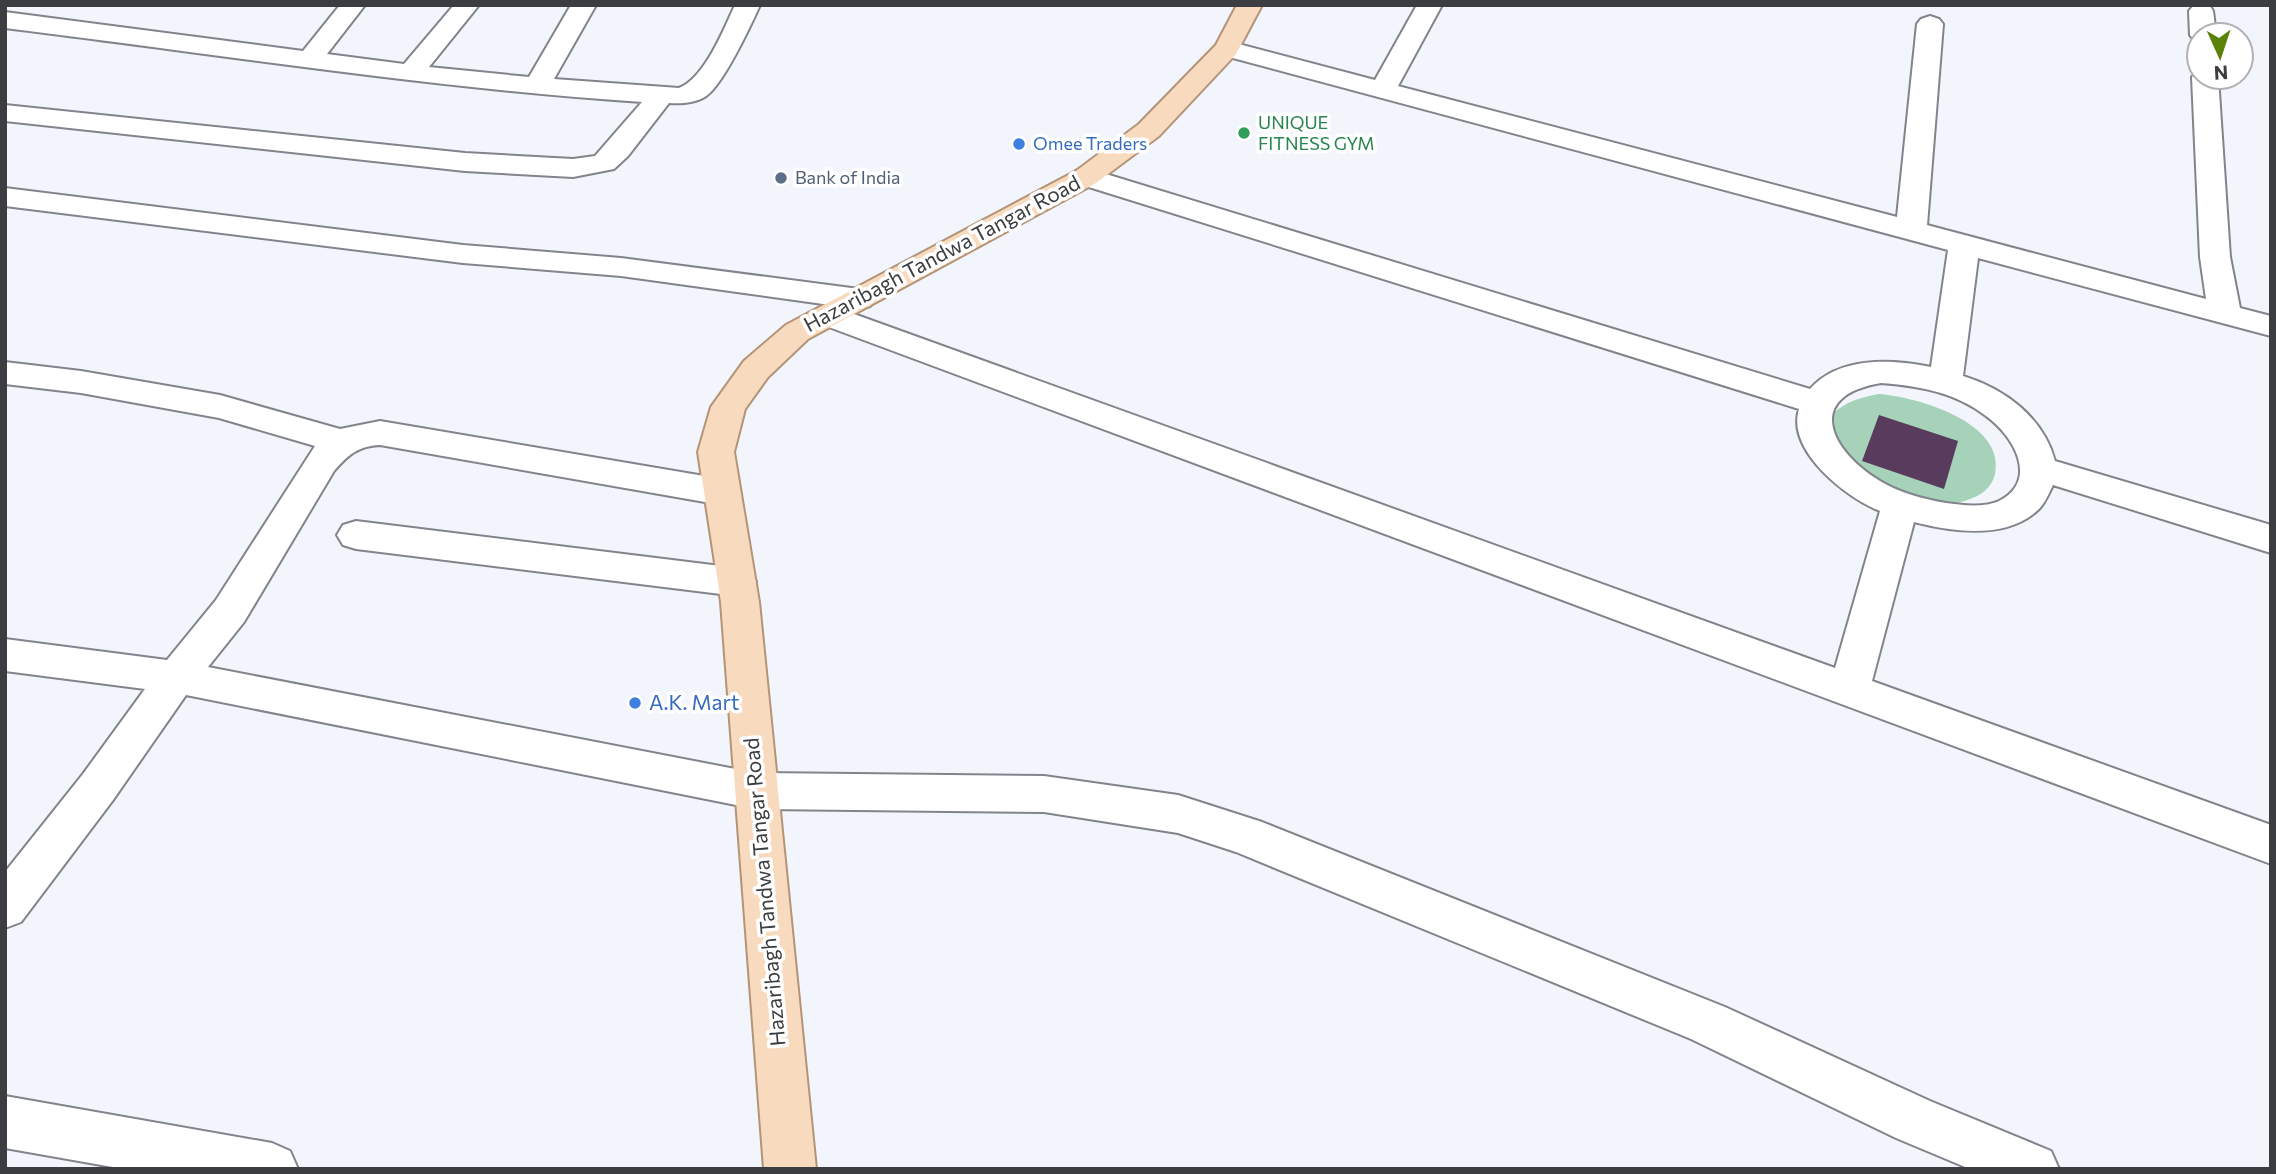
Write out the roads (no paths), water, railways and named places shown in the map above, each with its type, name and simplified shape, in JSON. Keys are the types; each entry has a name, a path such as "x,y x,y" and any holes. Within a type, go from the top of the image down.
{"main road":[{"name":"Hazaribagh Tandwa Tangar Road","path":"790,1169 737,582 716,452 728,407 756,369 797,332 1086,177 1149,130 1227,49 1250,5"}],"street":[{"path":"5,14 16,5"},
{"path":"309,60 354,5"},
{"path":"410,73 467,5"},
{"path":"536,87 584,5"},
{"path":"5,20 410,73 536,87 681,96 698,90 730,44 748,5"},
{"path":"1383,90 1430,5"},
{"path":"1911,231 1930,24"},
{"path":"1227,49 2271,326"},
{"path":"2206,91 2215,257 2225,314"},
{"path":"5,113 465,162 573,167 604,163 618,150 661,96"},
{"path":"1086,177 1817,403"},
{"path":"5,197 463,254 621,267 844,308 1849,689 2271,845"},
{"path":"1946,382 1964,246"},
{"path":"1881,372 1913,374 1976,393 2001,409 2022,428 2036,448 2041,469 2036,488 2022,504 1998,514 1968,518 1935,515 1900,505 1866,489 1839,469 1822,446 1814,424 1817,403 1831,387 1853,377 1881,372"},
{"path":"5,373 81,382 220,407 340,441"},
{"path":"5,907 98,787 176,677 230,611 321,462 340,441 362,433 380,433 722,492"},
{"path":"2041,469 2271,539"},
{"path":"1849,689 1900,505"},
{"path":"356,535 737,582"},
{"path":"5,655 176,677 756,791 1044,794 1178,814 1246,835 1708,1023 1914,1119 2033,1169"},
{"path":"5,1122 272,1169"}],"place":[{"name":"UNIQUE FITNESS GYM","path":"1244,133"},
{"name":"Omee Traders","path":"1019,144"},
{"name":"Bank of India","path":"781,178"},
{"name":"A.K. Mart","path":"635,703"}]}
